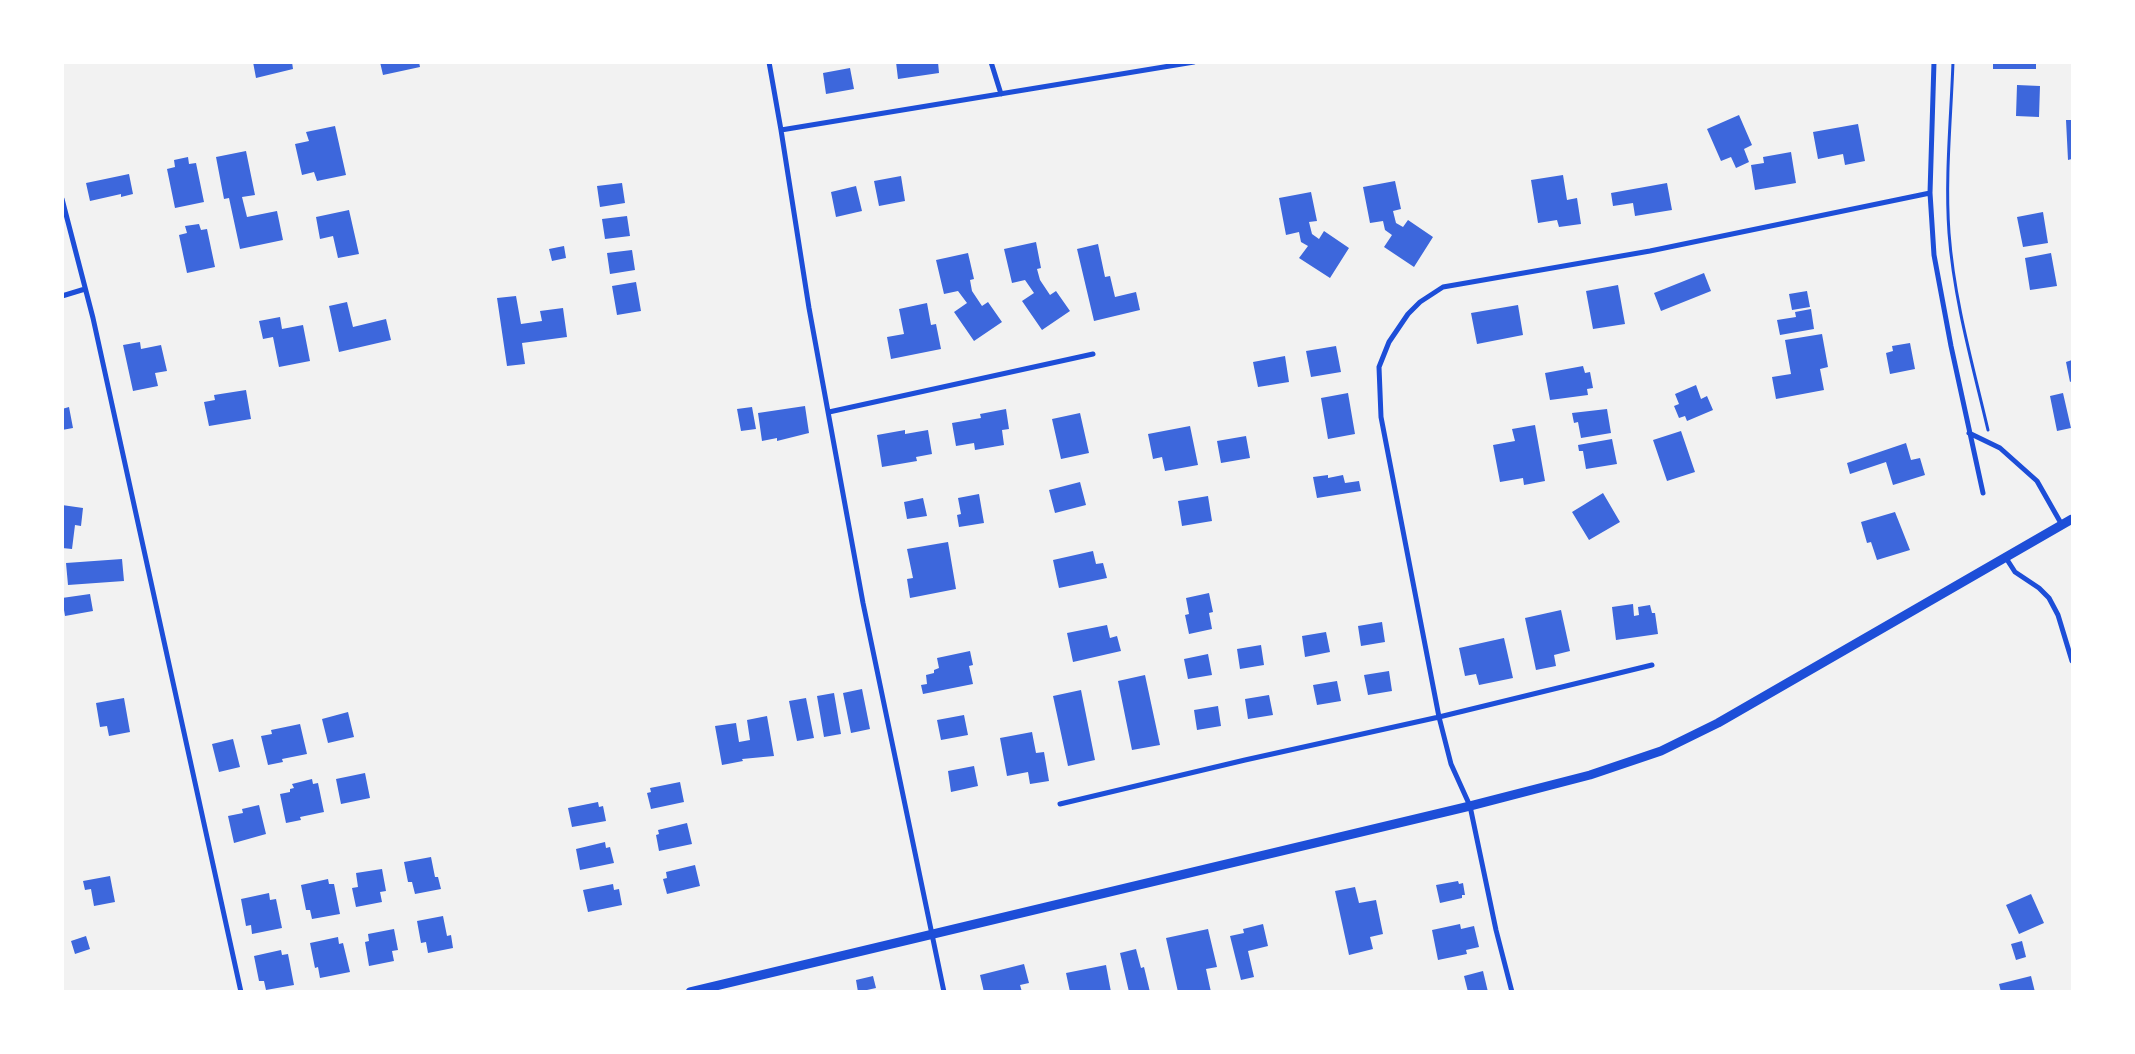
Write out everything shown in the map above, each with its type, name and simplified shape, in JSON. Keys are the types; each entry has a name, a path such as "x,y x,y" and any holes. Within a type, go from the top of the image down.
{"street":[{"path":"768,62 781,130 809,308 863,603 944,992"},
{"path":"991,62 1001,94"},
{"path":"781,130 1194,62"},
{"path":"1934,62 1930,223 1939,288 1983,493"},
{"path":"1512,992 1496,930 1470,806 1451,764 1439,718 1381,417 1379,367 1389,342 1408,314 1420,302 1443,287 1650,252 1930,193"},
{"path":"62,199 85,289 241,992"},
{"path":"62,296 85,289"},
{"path":"829,412 1093,354"},
{"path":"1969,433 2000,448 2037,481 2062,525"},
{"path":"690,992 1470,806 1590,775 1661,751 1718,723 2072,519"},
{"path":"2006,558 2015,572 2049,598 2058,616 2072,661"},
{"path":"1060,804 1245,760 1439,718 1652,665"}],"path":[{"path":"1952,62 1948,190 1949,233 1957,290 1991,444"}],"building":[{"path":"253,62 292,62 293,69 256,78"},
{"path":"380,62 419,62 420,67 383,75"},
{"path":"896,62 938,62 939,73 898,79"},
{"path":"1993,62 2036,62 2036,69 1993,69"},
{"path":"850,68 854,89 826,94 823,73"},
{"path":"2017,85 2040,86 2039,117 2016,116"},
{"path":"1739,115 1752,145 1744,149 1749,162 1736,168 1731,157 1721,161 1707,129"},
{"path":"2066,120 2072,120 2072,159 2068,160"},
{"path":"1858,124 1865,161 1845,165 1843,154 1818,159 1813,132"},
{"path":"335,126 346,175 317,181 314,172 302,175 295,144 309,141 306,132"},
{"path":"246,151 255,195 242,197 247,217 277,211 283,240 240,249 229,198 224,199 216,157"},
{"path":"1791,152 1796,183 1755,190 1751,165 1764,163 1763,157"},
{"path":"188,157 189,164 196,163 204,202 175,208 167,169 175,167 174,160"},
{"path":"129,174 133,194 121,197 121,194 90,201 86,183"},
{"path":"1563,175 1567,200 1577,198 1581,224 1559,227 1557,220 1538,223 1531,180"},
{"path":"901,176 905,201 879,206 874,181"},
{"path":"1395,181 1401,209 1393,211 1396,223 1403,227 1408,220 1433,237 1414,267 1384,247 1392,235 1385,230 1383,221 1370,223 1363,187"},
{"path":"622,183 625,203 600,207 597,186"},
{"path":"1667,183 1672,210 1635,216 1633,203 1613,206 1611,193"},
{"path":"856,186 862,211 836,217 831,192"},
{"path":"1311,192 1317,221 1309,222 1312,234 1319,239 1324,231 1349,248 1330,278 1299,258 1308,246 1301,242 1299,232 1286,235 1279,198"},
{"path":"349,210 359,254 338,258 333,236 320,239 316,217"},
{"path":"2043,212 2048,243 2023,247 2017,217"},
{"path":"627,216 630,236 605,239 602,219"},
{"path":"199,224 201,230 207,229 215,267 187,273 179,235 187,233 185,226"},
{"path":"1036,242 1041,268 1037,269 1040,280 1050,295 1056,291 1070,311 1042,330 1022,301 1034,293 1025,280 1012,283 1004,249"},
{"path":"1098,244 1105,277 1110,276 1115,297 1136,292 1140,310 1094,321 1077,249"},
{"path":"564,246 566,258 552,261 549,249"},
{"path":"632,250 635,270 610,274 607,253"},
{"path":"968,253 974,279 970,280 972,291 982,306 988,302 1002,322 974,341 954,312 967,303 958,291 944,294 936,260"},
{"path":"2051,253 2057,286 2030,290 2025,258"},
{"path":"1704,273 1711,291 1661,311 1654,293"},
{"path":"636,282 641,311 617,315 612,286"},
{"path":"1618,285 1625,324 1593,329 1586,291"},
{"path":"1807,291 1810,307 1792,310 1789,294"},
{"path":"516,296 521,324 542,321 540,311 563,308 567,337 522,343 525,364 507,366 497,298"},
{"path":"347,302 353,327 386,319 391,340 339,352 329,306"},
{"path":"927,303 931,325 936,324 941,349 891,359 887,337 904,334 899,309"},
{"path":"1518,305 1523,335 1477,344 1471,313"},
{"path":"1811,309 1814,329 1780,335 1777,320 1796,317 1795,312"},
{"path":"280,317 282,329 303,325 310,361 279,367 273,337 263,339 259,321"},
{"path":"1822,334 1828,367 1820,369 1824,390 1776,399 1772,377 1791,374 1785,340"},
{"path":"140,342 141,349 161,345 167,371 155,373 158,386 133,391 123,345"},
{"path":"1910,343 1915,369 1890,374 1886,353 1893,351 1892,346"},
{"path":"1336,346 1341,372 1311,377 1306,351"},
{"path":"1285,356 1289,382 1258,387 1253,362"},
{"path":"2072,360 2072,381 2070,382 2066,362"},
{"path":"1583,366 1585,373 1590,372 1593,388 1587,389 1588,395 1550,400 1545,373"},
{"path":"1696,385 1701,399 1707,396 1713,410 1687,421 1685,416 1679,418 1674,406 1679,404 1675,394"},
{"path":"246,390 251,419 209,426 204,402 215,400 214,395"},
{"path":"1348,393 1355,434 1328,439 1321,398"},
{"path":"2063,393 2071,428 2057,431 2050,396"},
{"path":"805,406 809,433 777,441 777,438 762,441 758,413"},
{"path":"69,407 73,428 62,430 62,409"},
{"path":"752,407 756,429 741,431 737,409"},
{"path":"1006,409 1009,429 1002,430 1004,445 975,450 974,443 956,446 952,423 981,418 980,414"},
{"path":"1607,409 1611,433 1581,438 1578,422 1574,423 1572,413"},
{"path":"1080,413 1089,453 1061,459 1052,419"},
{"path":"1535,425 1545,481 1524,485 1523,478 1500,482 1493,445 1515,441 1512,429"},
{"path":"1190,426 1198,465 1165,471 1162,457 1153,459 1148,434"},
{"path":"905,430 905,434 928,430 932,454 916,457 917,461 882,467 877,435"},
{"path":"1681,431 1695,472 1667,481 1653,440"},
{"path":"1246,436 1250,458 1221,463 1217,441"},
{"path":"1612,439 1617,464 1586,469 1583,451 1579,451 1578,445"},
{"path":"1906,443 1911,460 1920,458 1925,475 1893,485 1886,462 1850,474 1847,463"},
{"path":"1328,475 1328,478 1343,475 1345,483 1359,481 1361,491 1317,498 1313,477"},
{"path":"1080,482 1086,505 1055,513 1049,490"},
{"path":"1603,493 1620,522 1589,540 1572,512"},
{"path":"979,494 984,523 959,527 957,515 961,514 958,498"},
{"path":"1208,496 1212,521 1182,526 1178,501"},
{"path":"923,498 927,516 907,519 904,502"},
{"path":"62,505 83,508 81,526 75,525 72,549 62,548"},
{"path":"1895,512 1910,550 1877,560 1871,542 1867,543 1861,522"},
{"path":"948,542 956,589 910,598 907,579 913,578 907,549"},
{"path":"1093,551 1096,564 1103,563 1107,578 1059,588 1053,560"},
{"path":"122,559 124,581 68,585 66,563"},
{"path":"1209,593 1213,612 1209,613 1212,629 1189,634 1185,615 1189,614 1186,598"},
{"path":"90,594 93,611 65,616 62,598"},
{"path":"1633,604 1634,616 1639,615 1638,607 1650,605 1652,613 1655,613 1658,634 1616,640 1612,607"},
{"path":"1561,610 1570,651 1554,655 1556,666 1536,670 1525,618"},
{"path":"1382,622 1385,642 1361,646 1358,626"},
{"path":"1107,625 1110,638 1117,636 1121,651 1073,662 1067,633"},
{"path":"1326,632 1330,652 1305,657 1302,636"},
{"path":"1504,638 1513,678 1479,685 1476,674 1465,676 1459,648"},
{"path":"1261,645 1264,665 1240,669 1237,649"},
{"path":"970,651 973,665 969,666 973,684 923,694 921,685 927,684 926,675 934,673 934,670 939,668 937,658"},
{"path":"1208,654 1212,675 1188,679 1184,659"},
{"path":"1389,671 1392,691 1368,695 1364,675"},
{"path":"1145,675 1160,745 1132,750 1118,681"},
{"path":"1337,681 1341,701 1317,705 1313,685"},
{"path":"862,689 870,729 851,733 843,693"},
{"path":"1081,690 1095,760 1068,766 1053,696"},
{"path":"834,693 841,734 824,737 817,696"},
{"path":"1269,695 1273,715 1248,719 1245,699"},
{"path":"124,698 130,732 109,736 107,726 100,727 96,703"},
{"path":"806,698 814,738 797,741 789,701"},
{"path":"1218,706 1221,726 1197,730 1194,710"},
{"path":"348,712 354,737 328,743 322,719"},
{"path":"964,715 968,735 941,740 937,720"},
{"path":"767,716 774,756 742,759 743,761 722,765 715,726 736,723 739,742 750,740 747,720"},
{"path":"300,724 307,754 282,759 283,762 268,765 261,736 272,734 271,730"},
{"path":"1032,732 1036,753 1044,752 1049,781 1030,784 1028,772 1007,776 1000,738"},
{"path":"233,739 240,767 219,772 212,744"},
{"path":"974,766 978,786 951,792 948,771"},
{"path":"365,773 370,798 341,804 336,779"},
{"path":"312,779 313,784 318,783 324,812 300,817 301,820 286,823 280,794 290,792 290,789 294,788 292,784"},
{"path":"680,782 684,802 651,809 647,793 651,792 650,788"},
{"path":"598,802 599,807 603,806 606,821 572,827 568,808"},
{"path":"259,805 266,834 234,843 228,816 243,813 242,809"},
{"path":"687,823 692,844 659,851 656,835 659,834 658,830"},
{"path":"605,842 606,848 610,847 614,863 580,870 576,849"},
{"path":"431,857 435,877 438,877 441,889 415,894 412,882 408,882 404,862"},
{"path":"695,865 700,886 667,894 663,879 667,878 666,872"},
{"path":"382,869 386,891 380,892 382,902 356,907 352,888 358,887 356,873"},
{"path":"110,876 115,902 94,906 91,889 85,890 83,881"},
{"path":"328,879 329,884 334,884 340,914 312,919 310,910 306,910 301,885"},
{"path":"1458,881 1459,884 1463,883 1465,895 1462,895 1462,898 1440,903 1436,885"},
{"path":"613,884 614,890 619,889 622,905 588,912 583,890"},
{"path":"1355,887 1359,903 1376,900 1383,934 1370,937 1373,949 1349,955 1335,891"},
{"path":"269,893 270,900 276,899 282,928 252,934 251,925 246,926 241,899"},
{"path":"2031,894 2044,923 2019,934 2006,905"},
{"path":"443,916 447,936 451,935 453,948 428,953 426,942 421,943 417,921"},
{"path":"1263,924 1268,946 1248,951 1254,977 1241,980 1230,936 1244,933 1243,929"},
{"path":"1460,924 1461,929 1474,926 1479,947 1466,950 1467,954 1438,960 1432,930"},
{"path":"394,929 398,950 392,951 394,961 369,966 365,942 369,941 368,934"},
{"path":"1208,929 1217,967 1206,969 1211,992 1178,992 1166,938"},
{"path":"86,936 90,949 75,954 71,941"},
{"path":"338,937 339,944 343,943 350,972 320,978 318,967 315,968 310,943"},
{"path":"2022,941 2026,957 2016,960 2011,944"},
{"path":"1136,949 1141,968 1144,967 1150,992 1129,992 1120,953"},
{"path":"281,950 282,955 288,954 294,985 266,990 264,981 259,981 254,956"},
{"path":"1024,964 1029,983 1020,985 1022,992 984,992 980,975"},
{"path":"1106,965 1111,992 1070,992 1066,973"},
{"path":"1483,971 1488,992 1468,992 1464,976"},
{"path":"873,976 876,988 858,992 856,980"},
{"path":"2031,976 2035,992 2001,992 1999,984"}]}
